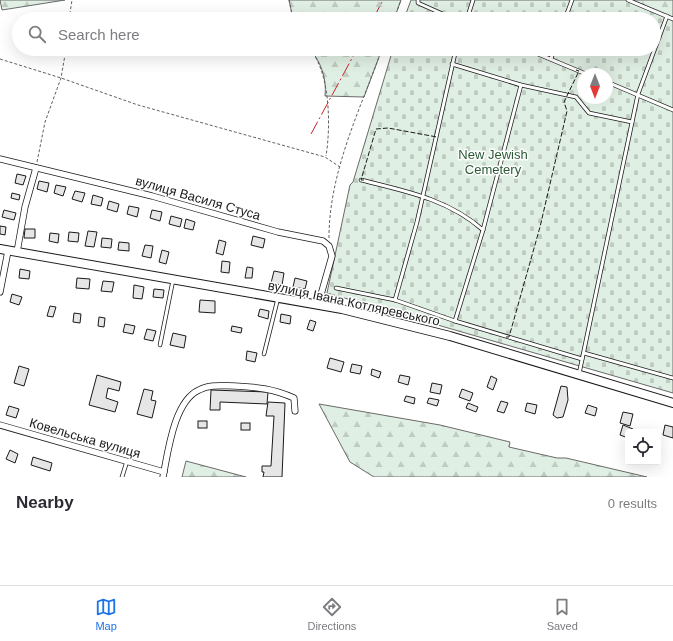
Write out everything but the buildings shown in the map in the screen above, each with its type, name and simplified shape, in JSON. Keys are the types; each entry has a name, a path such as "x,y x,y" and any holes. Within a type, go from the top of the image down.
{"street":[{"name":"вулиця Василя Стуса","path":"0,159 152,196 278,232 323,241 329,246"},
{"path":"0,292 8,251 25,207 36,168"},
{"path":"318,305 332,256 329,246"},
{"name":"вулиця Івана Котляревського","path":"8,251 318,305 450,336 673,403"},
{"path":"163,475 177,414 190,396 198,390 212,386 261,387 278,390 294,398 295,411"},
{"name":"Ковельська вулиця","path":"0,425 127,460 163,475"}],"lane":[{"path":"418,0 418,3 438,12"},
{"path":"470,12 474,0"},
{"path":"568,12 572,0"},
{"path":"628,0 657,12"},
{"path":"661,14 673,19"},
{"path":"661,32 667,16"},
{"path":"395,300 423,195 454,56"},
{"path":"543,56 577,70"},
{"path":"579,374 638,94 652,56"},
{"path":"452,64 521,85 576,97 589,114 632,122"},
{"path":"613,84 673,110"},
{"path":"455,321 483,230 521,85"},
{"path":"362,180 423,195 444,203 483,230"},
{"path":"160,345 173,279"},
{"path":"336,288 395,300 455,321 582,359"},
{"path":"264,354 278,298"},
{"path":"584,353 673,378"},
{"path":"122,477 127,460"}],"path":[{"path":"70,12 72,0"},
{"path":"289,0 292,12"},
{"path":"397,12 401,0"},
{"path":"36,168 45,122 61,78 65,56"},
{"path":"315,56 326,84 328,140 325,157"},
{"path":"329,246 329,222 333,188 353,127 379,56"},
{"path":"0,59 61,78 138,105 325,157 340,167"}],"green space":[{"path":"0,0 65,0 2,10"},
{"path":"289,0 401,0 397,12 292,12"},
{"path":"411,0 628,0 656,12 407,12"},
{"path":"628,0 673,0 673,19 661,14 661,12 656,12"},
{"name":"New Jewish Cemetery","path":"661,14 673,19 673,393 327,293 350,185 353,182 391,56 661,56"},
{"path":"315,56 379,56 364,97 325,96 324,77"},
{"path":"319,404 440,425 510,442 509,447 557,458 566,458 647,477 374,477 350,462"},
{"path":"186,461 246,477 182,477"}],"fence":[{"path":"506,337 509,337 540,227 567,111 564,102 579,71 576,70"},
{"path":"364,180 361,180 376,129 388,128 437,137"}],"power":[{"path":"377,12 383,0"},
{"path":"311,134 353,56"}]}
